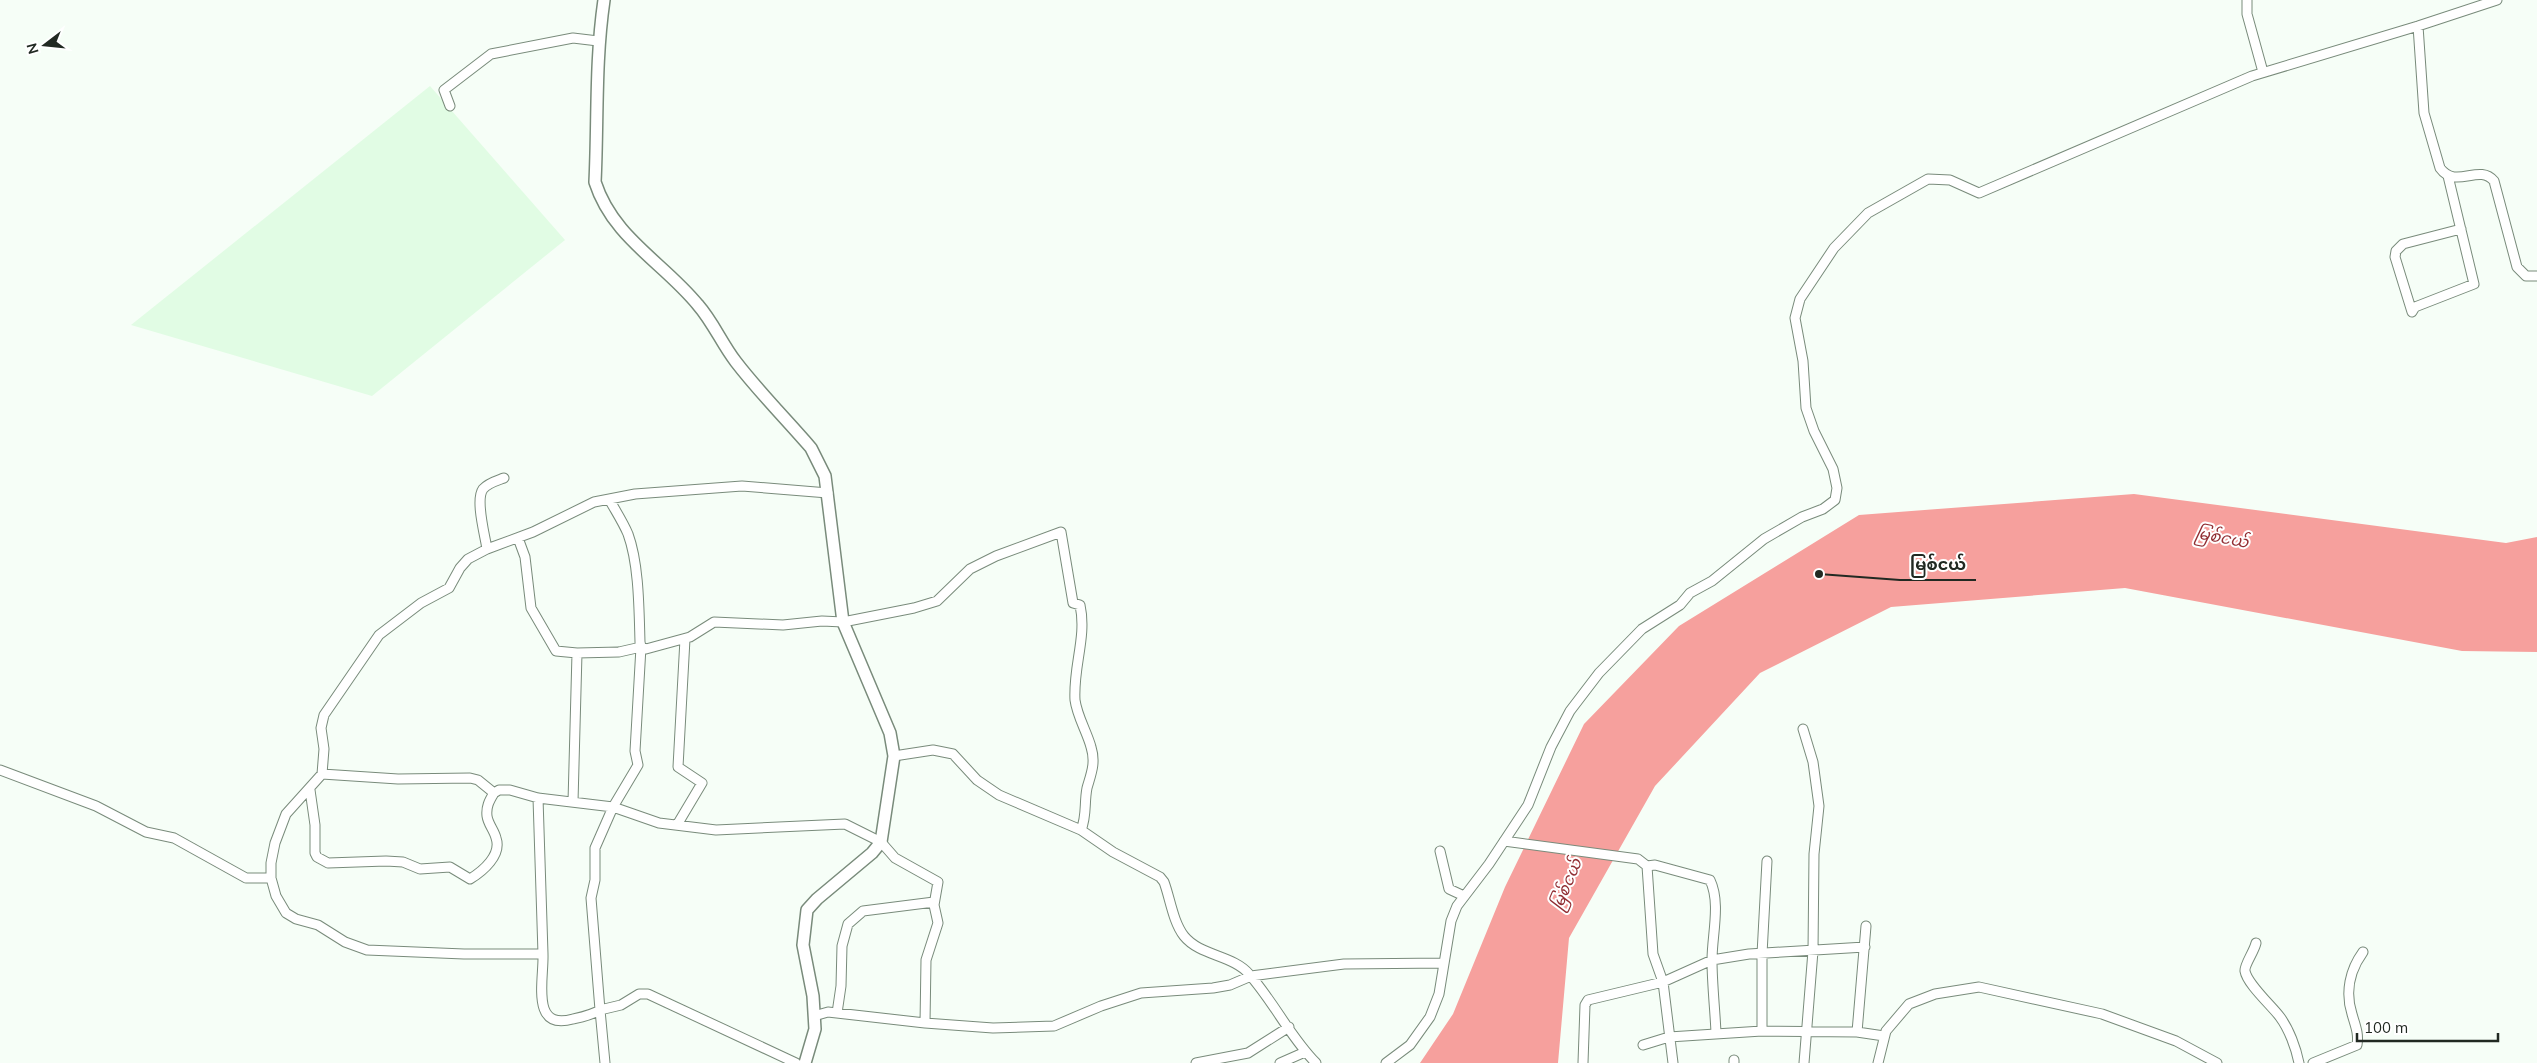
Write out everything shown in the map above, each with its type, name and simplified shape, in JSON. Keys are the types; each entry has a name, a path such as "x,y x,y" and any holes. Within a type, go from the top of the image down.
{"street":[{"path":"604,0 598,41 595,182 605,208 636,246 682,286 700,306 735,361 811,448 825,476 843,622 890,732 894,756 882,842 807,910 803,945 813,996 814,1035 805,1063"},
{"path":"2247,0 2246,14 2263,72"},
{"path":"1386,1063 1410,1045 1430,1017 1439,994 1451,921 1457,906 1504,842 1528,805 1551,747 1570,711 1621,650 1642,629 1680,605 1690,593 1712,581 1764,539 1802,517 1823,509 1835,500 1838,488 1833,469 1814,431 1806,408 1803,361 1795,318 1800,299 1806,288 1834,248 1859,222 1890,200 1928,179 1950,180 1979,193 2263,72 2418,26 2497,0"},
{"path":"2418,26 2424,113 2440,168 2448,176 2454,178 2479,174 2491,177 2494,181 2517,267 2526,276 2537,276"},
{"path":"450,106 444,90 491,54 573,38 598,41"},
{"path":"2448,176 2474,284 2414,307 2412,312 2395,257 2396,251 2403,244 2460,229"},
{"path":"487,549 479,498 482,490 489,483 504,478"},
{"path":"543,954 472,954 367,950 345,942 318,925 296,919 286,913 276,896 271,878 271,863 275,843 286,814 310,790 322,774 324,749 320,728 324,715 364,653 390,625 421,603 449,588 460,568 468,559 487,549 518,538 594,502 635,494 742,486 828,493"},
{"path":"605,1063 591,898 595,880 594,856 613,807 638,765 635,751 642,647 636,573 631,545 628,533 609,499"},
{"path":"518,538 525,557 531,608 556,651 577,653 619,652 642,647 646,649 685,639 714,622 783,625 822,621 843,622 937,601 970,569 996,556 1061,532 1073,603 1080,605 1084,622 1075,674 1076,702 1092,749 1094,769 1087,789 1085,820 1081,830"},
{"path":"677,825 702,783 678,767 685,639"},
{"path":"573,802 577,653"},
{"path":"1803,729 1813,762 1819,797 1814,854 1813,951 1804,1063"},
{"path":"894,756 934,750 953,754 977,780 998,795 1081,830 1113,852 1160,877 1164,882 1184,936 1195,945 1242,966 1289,1027 1305,1052 1316,1063"},
{"path":"0,770 106,810 146,832 174,838 246,878 271,878"},
{"path":"322,774 398,779 470,778 478,780 494,793"},
{"path":"310,790 316,825 315,852 322,861 328,863 402,862 420,870 450,867 470,878 486,867 495,853 498,842 487,817 487,805 498,790 510,790 538,798 613,807 660,823 677,825 730,830 835,823 845,824 882,842 895,858 938,882 934,902 938,918 926,960 926,1024"},
{"path":"538,798 543,1005 549,1018 564,1022 621,1005 639,994 648,994 796,1063"},
{"path":"1504,842 1638,858 1647,866 1653,954 1663,982 1673,1063"},
{"path":"1440,852 1449,889 1464,896"},
{"path":"1762,1030 1762,954 1767,861"},
{"path":"1647,866 1655,865 1710,880 1715,897 1712,960 1716,1033"},
{"path":"837,1013 841,986 842,946 848,924 863,911 934,902"},
{"path":"1857,1032 1866,926"},
{"path":"2256,943 2245,971 2249,980 2282,1018 2297,1052 2299,1063"},
{"path":"1583,1063 1585,1002 1663,982 1712,960 1762,954 1865,947"},
{"path":"2312,1063 2357,1045 2357,1030 2348,1001 2353,965 2363,952"},
{"path":"814,1016 821,1012 837,1013 926,1024 993,1028 1054,1026 1101,1006 1140,993 1214,988 1230,985 1251,976 1344,964 1444,963"},
{"path":"1878,1063 1884,1036 1910,1004 1935,994 1979,986 2102,1014 2176,1042 2217,1063"},
{"path":"1196,1063 1248,1053 1289,1027"},
{"path":"1644,1045 1669,1037 1762,1030 1857,1032 1884,1036"},
{"path":"1280,1063 1305,1052"}],"shaded area":[{"path":"430,86 565,240 372,396 131,325"}],"water":[{"path":"2134,494 2506,543 2537,537 2537,652 2462,651 2125,588 1891,607 1760,673 1655,786 1569,938 1558,1063 1420,1063 1453,1014 1505,887 1584,724 1679,626 1859,515"}],"place":[{"name":"မြစ်ငယ်","path":"1819,574"}]}
